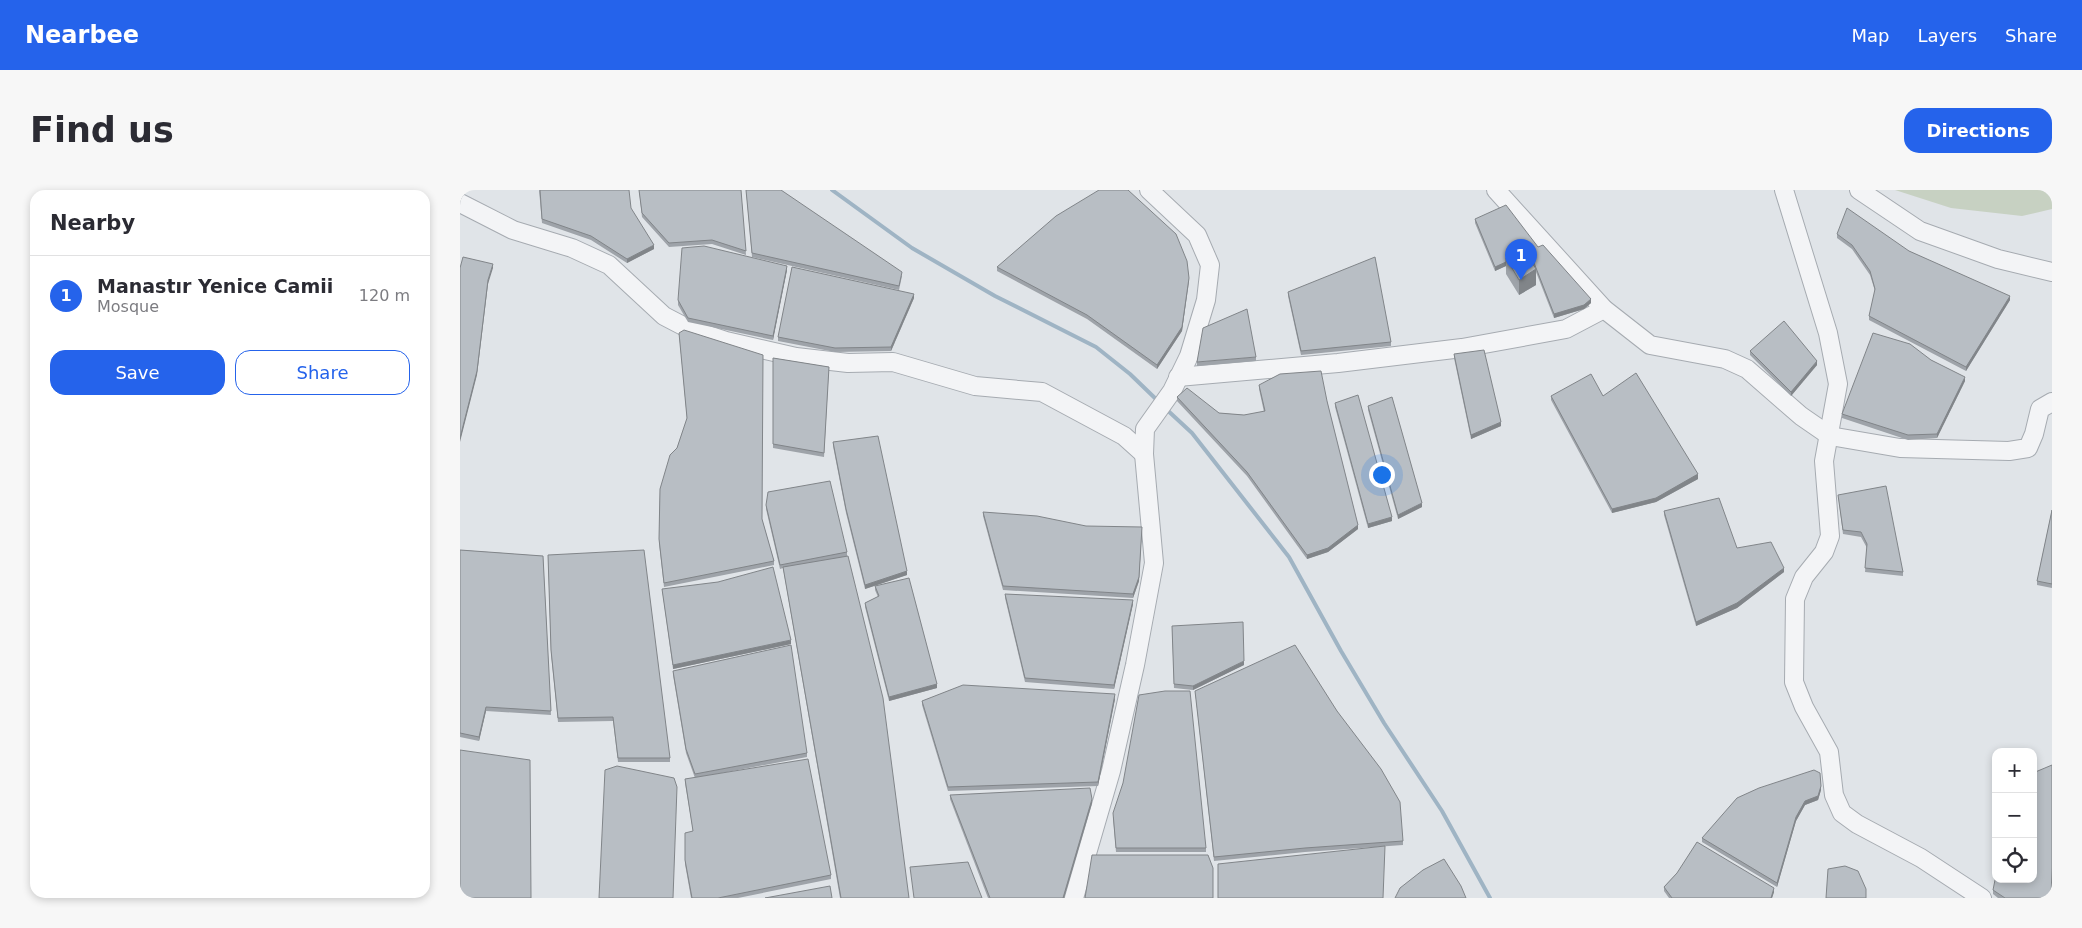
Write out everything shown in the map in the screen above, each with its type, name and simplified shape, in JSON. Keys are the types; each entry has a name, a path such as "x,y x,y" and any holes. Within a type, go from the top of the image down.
{"street":[{"path":"1074,898 1111,772 1135,665 1154,563 1144,454 1145,429 1175,384 1189,356 1206,300 1210,265 1198,236 1149,190"},
{"path":"1496,190 1604,309 1650,346 1725,358 1747,369 1801,416 1830,436 1900,448 2009,451 2028,448 2034,434 2040,409 2052,402"},
{"path":"1784,190 1828,333 1838,384 1824,461 1830,536 1824,552 1804,577 1795,599 1794,682 1804,707 1829,752 1834,795 1842,812 1857,824 1920,858 1982,898"},
{"path":"1859,190 1920,231 1998,259 2052,272"},
{"path":"460,203 513,230 572,248 609,265 664,316 687,328 726,341 796,357 848,363 893,362 975,386 1042,392 1124,436 1144,454"},
{"path":"1175,384 1462,348 1566,329 1604,309"}],"green space":[{"path":"1895,190 2052,190 2052,209 2022,216 1951,208"}],"building":[{"path":"540,190 629,190 631,208 654,245 627,259 591,236 542,219"},
{"path":"639,190 741,190 746,251 712,240 669,243 642,213"},
{"path":"746,190 781,190 902,272 899,286 752,253"},
{"path":"1099,190 1128,190 1176,234 1187,261 1189,278 1182,327 1157,365 1087,315 997,267 1056,216"},
{"path":"1506,205 1538,247 1543,245 1591,299 1584,305 1554,314 1529,250 1525,252 1523,248 1506,258 1506,262 1495,267 1475,219"},
{"path":"1847,208 1909,251 2010,296 1966,367 1869,316 1875,289 1870,271 1852,245 1837,234"},
{"path":"704,246 787,266 773,336 688,318 678,300 682,248"},
{"path":"1523,248 1536,269 1519,280 1506,258"},
{"path":"463,257 493,264 488,280 477,371 460,438 460,268"},
{"path":"1375,257 1391,342 1301,351 1288,292"},
{"path":"792,267 914,294 891,347 835,348 778,337"},
{"path":"1247,309 1256,357 1197,362 1203,328"},
{"path":"1784,321 1817,361 1791,392 1750,351"},
{"path":"684,330 763,355 762,519 774,561 664,583 659,539 660,489 670,455 677,448 687,418 679,333"},
{"path":"1873,333 1910,344 1931,360 1965,377 1937,434 1908,435 1842,414"},
{"path":"1484,350 1501,422 1471,435 1454,354"},
{"path":"773,358 829,367 824,453 773,444"},
{"path":"1321,371 1358,525 1328,548 1307,555 1247,472 1177,397 1187,388 1219,413 1244,415 1265,411 1259,385 1280,374"},
{"path":"1636,373 1698,474 1656,498 1612,509 1551,396 1591,374 1603,396"},
{"path":"1358,395 1392,517 1368,524 1335,403"},
{"path":"1392,397 1422,503 1398,515 1368,406"},
{"path":"878,436 907,571 865,585 846,509 833,442"},
{"path":"830,481 847,552 780,565 766,505 768,492"},
{"path":"1886,486 1903,572 1865,568 1867,544 1861,532 1843,530 1838,495"},
{"path":"1719,498 1737,548 1771,542 1784,568 1737,603 1696,622 1664,511"},
{"path":"2052,510 2052,584 2037,581"},
{"path":"983,512 1037,516 1086,526 1142,527 1139,577 1133,594 1003,586"},
{"path":"460,550 543,556 551,711 486,707 479,737 460,733"},
{"path":"644,550 670,758 618,758 613,717 558,718 551,650 548,555"},
{"path":"848,556 883,698 909,898 841,898 783,567"},
{"path":"773,567 791,640 673,665 662,589 718,582"},
{"path":"909,578 937,684 889,697 865,603 879,596 875,586"},
{"path":"1005,594 1133,600 1114,685 1025,678"},
{"path":"1243,622 1244,661 1193,686 1174,684 1172,626"},
{"path":"791,645 807,753 695,774 686,749 673,671"},
{"path":"1295,645 1337,711 1381,769 1400,802 1403,841 1214,857 1195,691"},
{"path":"963,685 1115,694 1098,782 948,787 922,701"},
{"path":"1165,691 1190,691 1206,848 1116,848 1113,813 1123,783 1139,695"},
{"path":"460,750 530,760 531,898 460,898"},
{"path":"808,759 831,875 718,898 692,898 685,860 685,833 693,831 685,779"},
{"path":"2052,765 2051,898 2005,898 1993,890 1994,883 2037,883 2037,771"},
{"path":"617,766 674,778 677,787 673,898 599,898 605,770"},
{"path":"1814,770 1820,773 1821,786 1818,796 1805,801 1796,817 1777,883 1702,838 1737,798 1759,788"},
{"path":"1090,788 1092,799 1063,898 990,898 950,795"},
{"path":"1697,842 1774,888 1771,898 1672,898 1664,887 1677,873"},
{"path":"1385,846 1383,898 1218,898 1218,864"},
{"path":"1092,855 1208,855 1213,868 1213,898 1085,898"},
{"path":"1444,859 1461,886 1466,898 1395,898 1400,888 1423,870"},
{"path":"968,862 982,898 914,898 910,867"},
{"path":"1845,866 1858,871 1866,889 1866,898 1826,898 1828,869"},
{"path":"830,886 832,898 765,898"}],"waterway":[{"path":"832,190 912,248 995,296 1096,347 1130,374 1158,401"},
{"path":"1165,408 1192,433 1289,557 1341,651 1384,723 1442,811 1490,898"}],"place":[{"name":"Manastır Yenice Camii","path":"1521,280"}]}
